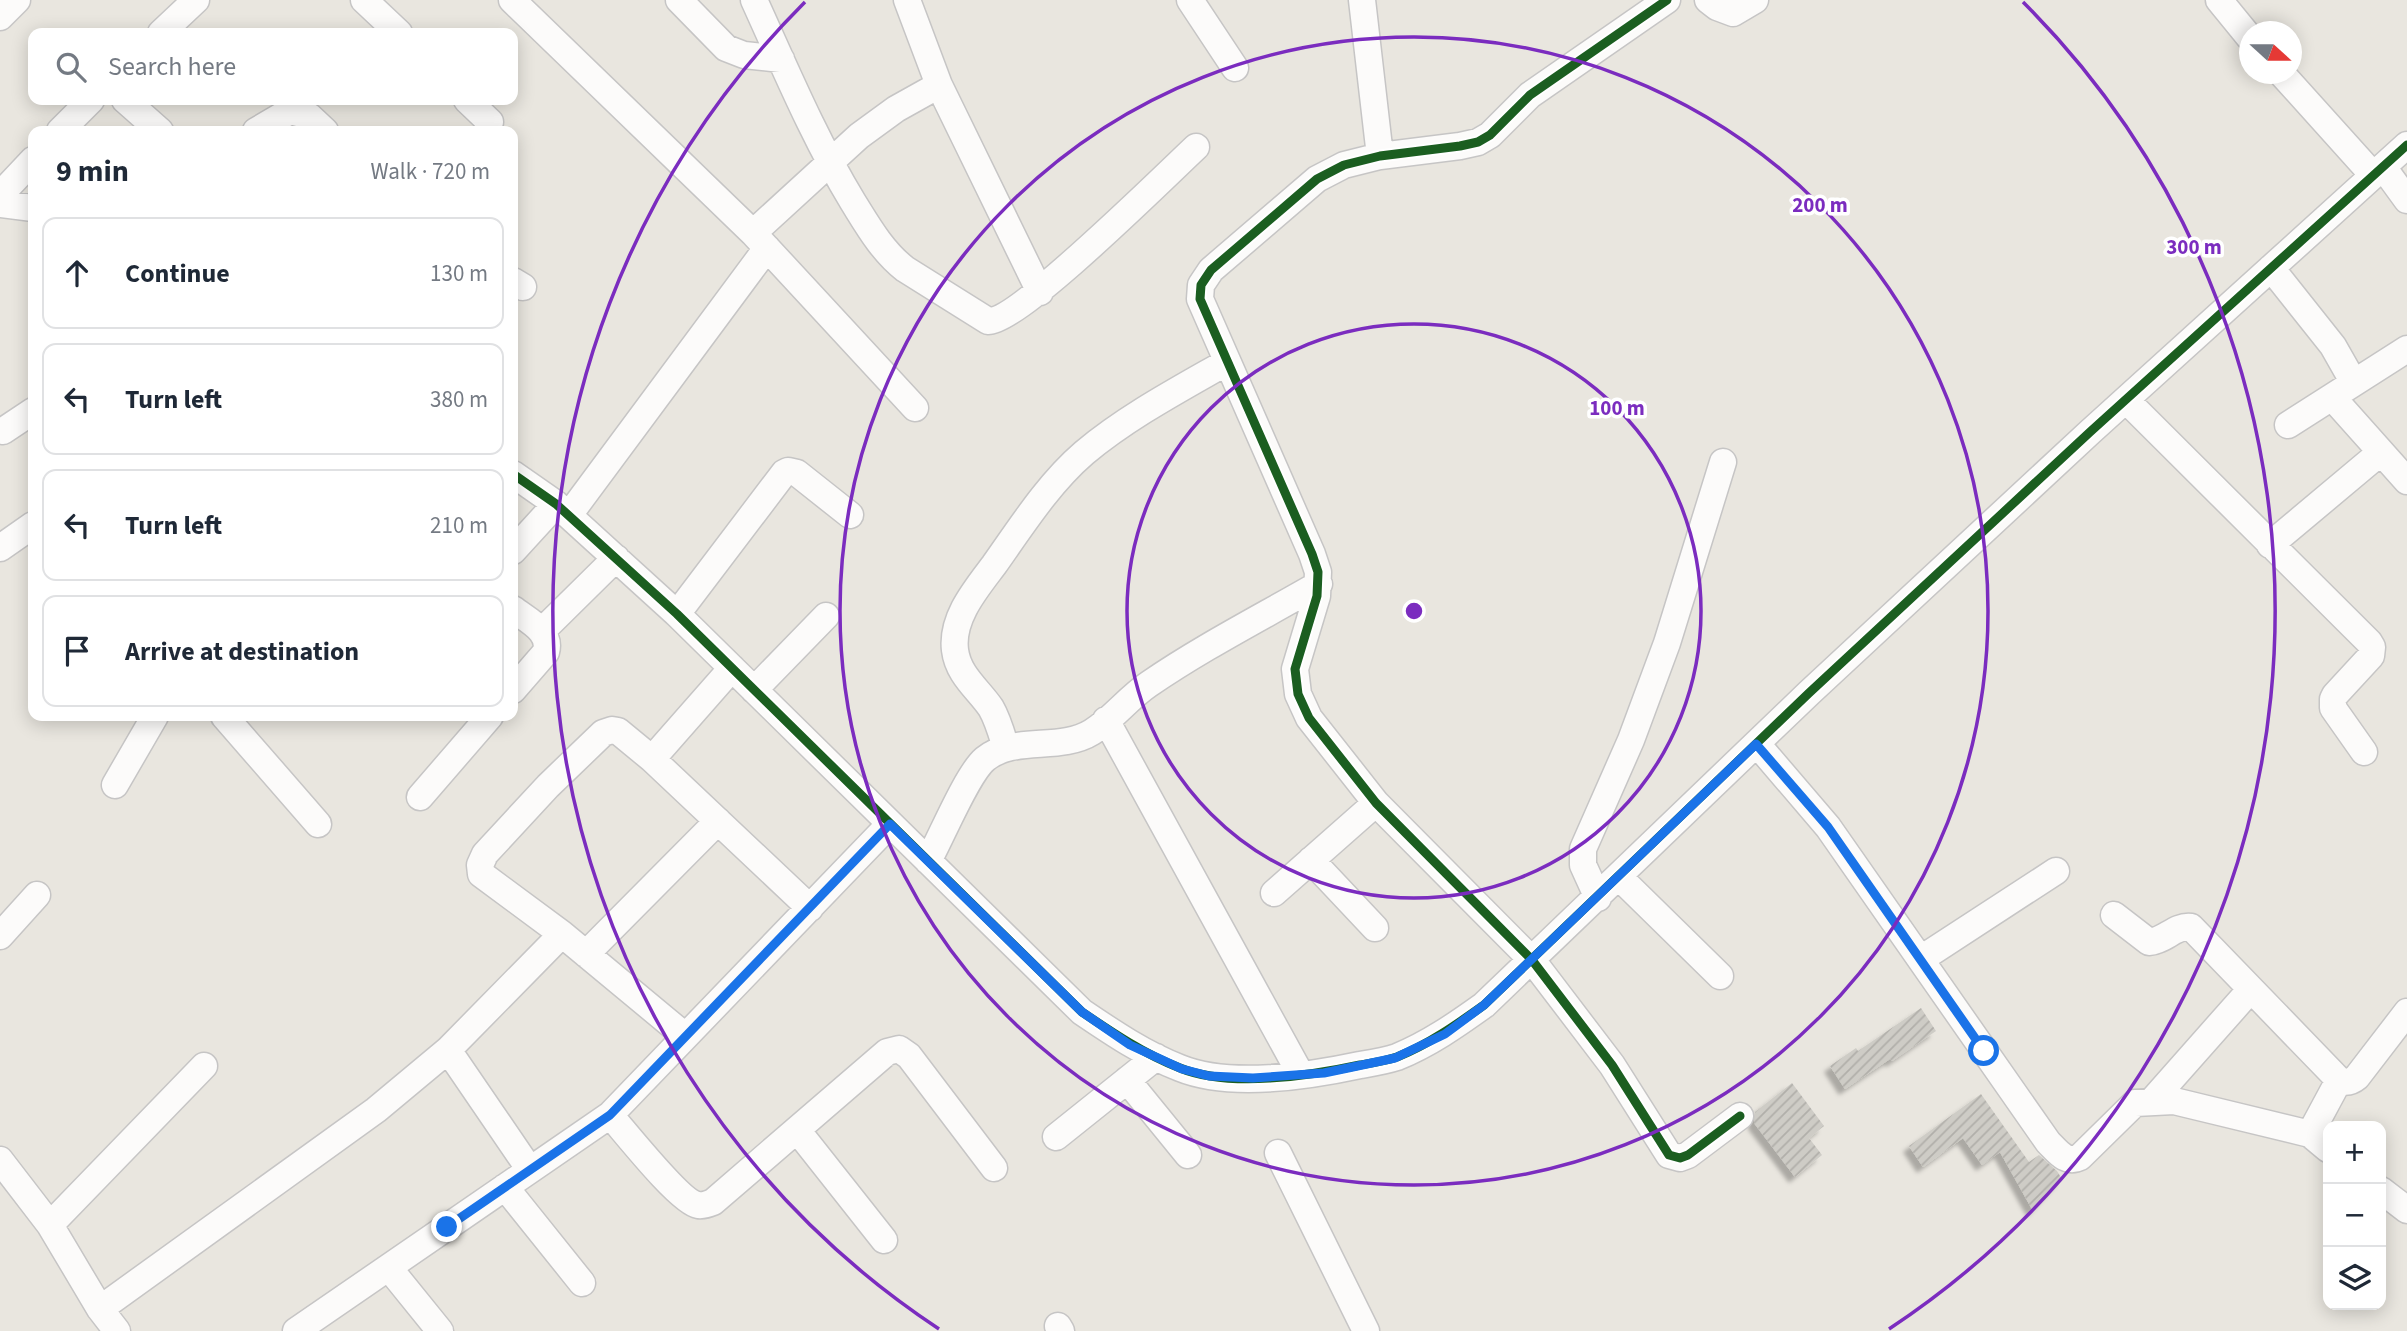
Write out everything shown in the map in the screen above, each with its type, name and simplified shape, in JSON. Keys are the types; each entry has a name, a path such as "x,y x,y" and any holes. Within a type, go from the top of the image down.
{"street":[{"path":"0,17 18,0"},
{"path":"166,28 196,0"},
{"path":"364,0 394,28"},
{"path":"512,0 760,240 915,408"},
{"path":"680,0 726,48 744,55 781,59"},
{"path":"754,0 829,163 874,237 894,260 982,318 994,321 1002,318 1040,292 1196,147"},
{"path":"907,0 939,85 1040,292"},
{"path":"1190,0 1235,68"},
{"path":"1362,0 1380,156"},
{"path":"1708,0 1733,13 1755,0"},
{"path":"2219,0 2239,25"},
{"path":"1659,2 1530,95 1499,128 1478,142 1380,156 1344,165 1317,179 1211,270 1204,279 1200,299 1318,572 1319,584 1311,617 1294,668 1298,694 1309,718 1376,803 1532,960 1612,1065 1669,1155 1681,1158 1740,1116"},
{"path":"2292,84 2407,200"},
{"path":"518,547 562,509 760,240 829,163 859,136 939,85"},
{"path":"65,126 86,105"},
{"path":"131,105 154,126"},
{"path":"472,105 490,122"},
{"path":"265,126 290,111 309,116 320,126"},
{"path":"518,478 562,509 677,614 1082,1012 1130,1045 1182,1069 1209,1076 1253,1078 1301,1075 1395,1058 1445,1034 1484,1005 1756,744 2126,400 2407,145"},
{"path":"0,195 28,165"},
{"path":"0,204 28,207"},
{"path":"2272,268 2333,346 2343,390 2381,452 2407,481"},
{"path":"2288,425 2407,349"},
{"path":"1006,748 996,718 958,666 955,649 958,624 972,595 1054,484 1082,455 1126,421 1227,362"},
{"path":"2126,400 2372,647 2368,660 2335,695 2332,703 2364,752"},
{"path":"2,431 28,414"},
{"path":"2270,545 2381,452"},
{"path":"1598,898 1583,865 1583,849 1630,740 1667,643 1723,462"},
{"path":"677,614 784,473 797,473 850,515"},
{"path":"542,631 616,558"},
{"path":"928,861 974,772 990,756 1006,748 1079,738 1092,732 1145,686 1174,667 1319,584"},
{"path":"518,614 542,631 547,638 546,652 518,684"},
{"path":"754,690 826,616"},
{"path":"652,759 732,668"},
{"path":"1107,720 1301,1075"},
{"path":"115,785 152,721"},
{"path":"228,721 318,824"},
{"path":"420,797 486,721"},
{"path":"685,1036 562,934 481,874 480,865 485,854 548,786 603,733 618,731 652,759 810,908"},
{"path":"1756,744 1828,827 2048,1142 2062,1156 2072,1159 2080,1157 2136,1103 2151,1102 2175,1101 2319,1141 2339,1080"},
{"path":"1274,893 1376,803"},
{"path":"586,954 718,821"},
{"path":"296,1331 610,1115 890,824"},
{"path":"1311,860 1375,928"},
{"path":"1921,959 2056,871"},
{"path":"1619,877 1720,976"},
{"path":"0,936 37,895"},
{"path":"2114,915 2149,942 2155,942 2182,926 2191,927 2339,1080 2347,1082 2357,1077 2407,1012"},
{"path":"100,1309 376,1110 448,1050 562,934"},
{"path":"2151,1102 2251,989"},
{"path":"610,1115 682,1196 698,1205 713,1202 887,1052 899,1049 909,1056 994,1168"},
{"path":"448,1050 530,1170"},
{"path":"1056,1137 1156,1057"},
{"path":"50,1226 204,1066"},
{"path":"1127,1080 1188,1155"},
{"path":"797,1130 884,1240"},
{"path":"1278,1153 1366,1331"},
{"path":"0,1160 50,1226 100,1309 117,1331"},
{"path":"505,1187 582,1283"},
{"path":"2386,1194 2407,1210"},
{"path":"388,1268 440,1331"}],"building":[{"path":"1921,1008 1936,1031 1845,1089 1830,1066 1856,1048 1858,1051"},
{"path":"1792,1083 1824,1126 1809,1138 1822,1155 1795,1177 1754,1123 1755,1112"},
{"path":"1981,1094 2029,1162 2039,1155 2062,1179 2033,1211 2000,1152 1982,1165 1963,1138 1923,1167 1909,1146"}],"cycle path":[{"path":"1667,0 1530,95 1490,135 1478,142 1380,156 1344,165 1317,179 1211,270 1201,285 1200,299 1318,572 1317,596 1295,669 1298,694 1309,718 1376,803 1532,960 1612,1065 1669,1155 1680,1158 1688,1155 1740,1116"},
{"path":"518,477 556,504 677,614 1082,1012 1154,1056 1200,1074 1245,1079 1294,1076 1340,1069 1388,1060 1409,1052 1442,1034 1484,1005 1809,693 2090,432 2407,145"}],"route":[{"path":"447,1227 610,1115 890,824 1082,1012 1130,1045 1182,1069 1209,1076 1253,1078 1324,1073 1395,1058 1445,1034 1484,1005 1756,744 1828,827 1984,1051"}]}
